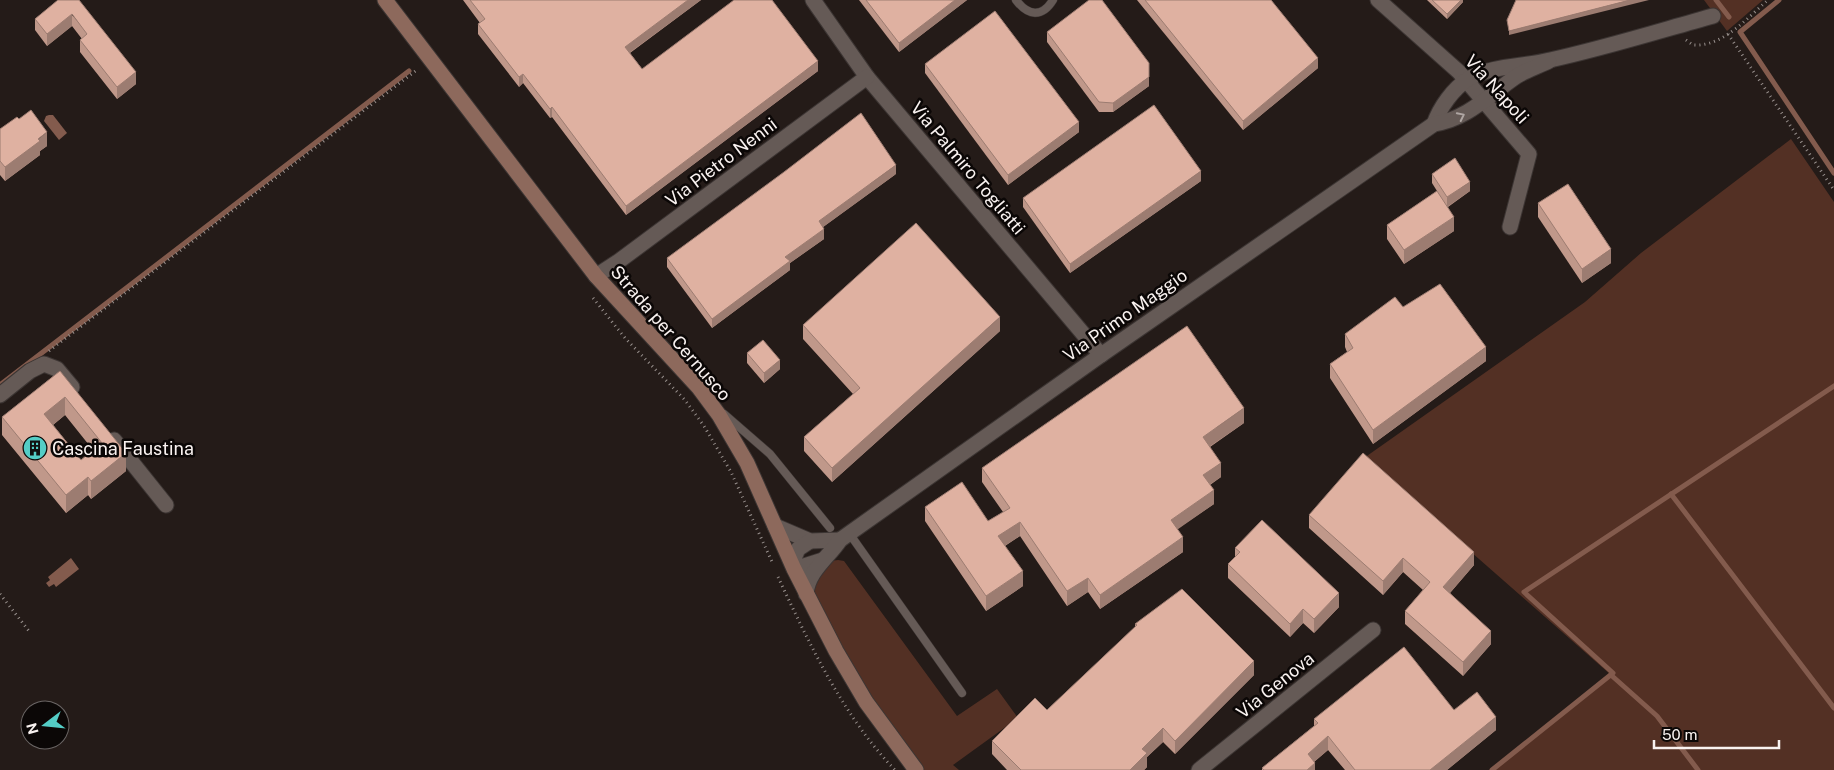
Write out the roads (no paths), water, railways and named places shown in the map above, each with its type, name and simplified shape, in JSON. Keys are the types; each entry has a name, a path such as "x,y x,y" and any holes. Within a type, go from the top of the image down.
{"street":[{"name":"Strada per Cernusco","path":"385,0 596,276 686,374 709,402 744,456 806,594 836,651 866,702 916,770"},
{"name":"Via Palmiro Togliatti","path":"813,0 867,77 1101,354"},
{"name":"Via Napoli","path":"1378,0 1459,72 1529,154 1510,227"},
{"path":"1466,81 1496,69 1549,61 1712,16"},
{"name":"Via Primo Maggio","path":"806,594 807,583 812,574 844,537 1101,354 1434,124 1459,118 1517,76 1549,61"},
{"name":"Via Pietro Nenni","path":"596,276 619,261 867,77"},
{"name":"Via Primo Maggio","path":"1434,124 1447,100 1466,81"},
{"path":"0,395 30,371 42,365 50,365 57,369 83,401"},
{"path":"107,431 166,506"},
{"path":"775,526 810,541"},
{"path":"825,559 801,567 792,563 798,549 810,541 844,537"},
{"name":"Via Genova","path":"1199,770 1373,630"}],"lane":[{"path":"1016,0 1026,11 1035,13 1046,8 1053,0"},
{"path":"709,402 770,454 830,528"},
{"path":"844,537 962,693"}],"waterway":[{"path":"1716,0 1729,17"},
{"path":"1779,0 1740,32 1834,173"},
{"path":"0,385 409,71"},
{"path":"1492,770 1613,673 1524,592 1834,386"},
{"path":"1671,494 1834,708"},
{"path":"1611,675 1657,716 1698,770"}],"place":[{"name":"Cascina Faustina","path":"35,448"}]}
